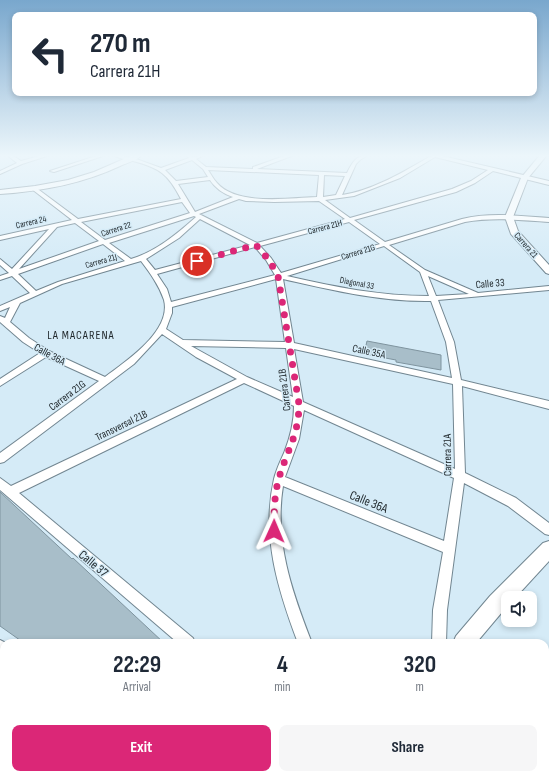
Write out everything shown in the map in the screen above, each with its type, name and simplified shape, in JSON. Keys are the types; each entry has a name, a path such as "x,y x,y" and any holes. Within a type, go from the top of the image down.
{"street":[{"path":"37,191 130,262"},
{"path":"179,191 196,216"},
{"path":"225,191 238,197 266,200 320,199 352,195 361,191"},
{"path":"320,199 321,191"},
{"path":"338,197 341,191"},
{"name":"Carrera 21H","path":"154,273 450,191"},
{"path":"509,217 520,191"},
{"name":"Carrera 22","path":"0,278 104,242 196,216 238,197"},
{"path":"320,199 423,272 478,295"},
{"name":"Carrera 24","path":"0,238 76,221 184,200"},
{"name":"Carrera 21B","path":"196,216 256,245 269,260 278,276 299,404 299,419 296,433 279,479 275,506 274,531 283,584 304,639"},
{"name":"Carrera 21J","path":"0,309 34,293 85,275 142,258 177,237 196,216"},
{"name":"Carrera 21G","path":"169,305 278,276 464,220 480,217 509,217 549,220"},
{"name":"Carrera 21","path":"509,217 514,232 549,271"},
{"path":"12,273 55,226"},
{"path":"142,258 154,273 169,305 167,319 162,330 180,343 244,379 460,476 512,502 549,530"},
{"path":"0,261 34,293"},
{"name":"Carrera 21A","path":"423,272 450,342 457,382 460,476 440,610 439,639"},
{"name":"Diagonal 33","path":"278,276 366,295 434,299"},
{"name":"Calle 33","path":"434,299 549,288"},
{"path":"3,320 17,301"},
{"name":"Calle 36A","path":"3,320 26,340 46,353 106,381"},
{"name":"Carrera 21G","path":"0,459 131,362 150,345 162,330"},
{"name":"Calle 35A","path":"180,343 290,345 457,382 549,405"},
{"path":"0,383 46,353"},
{"name":"Transversal 21B","path":"10,492 244,379"},
{"name":"Calle 36A","path":"279,479 449,549"},
{"name":"Calle 37","path":"0,483 183,639"},
{"path":"466,639 497,603 549,549"}],"building":[{"path":"367,341 441,355 441,370 396,362 396,360 364,354"},
{"path":"0,492 160,639 18,639 0,626"}],"district":[{"name":"LA MACARENA","path":"81,335"}],"route":[{"path":"197,261 256,245 274,267 278,276 299,404 299,419 292,446 279,479 275,506 274,531"}]}
